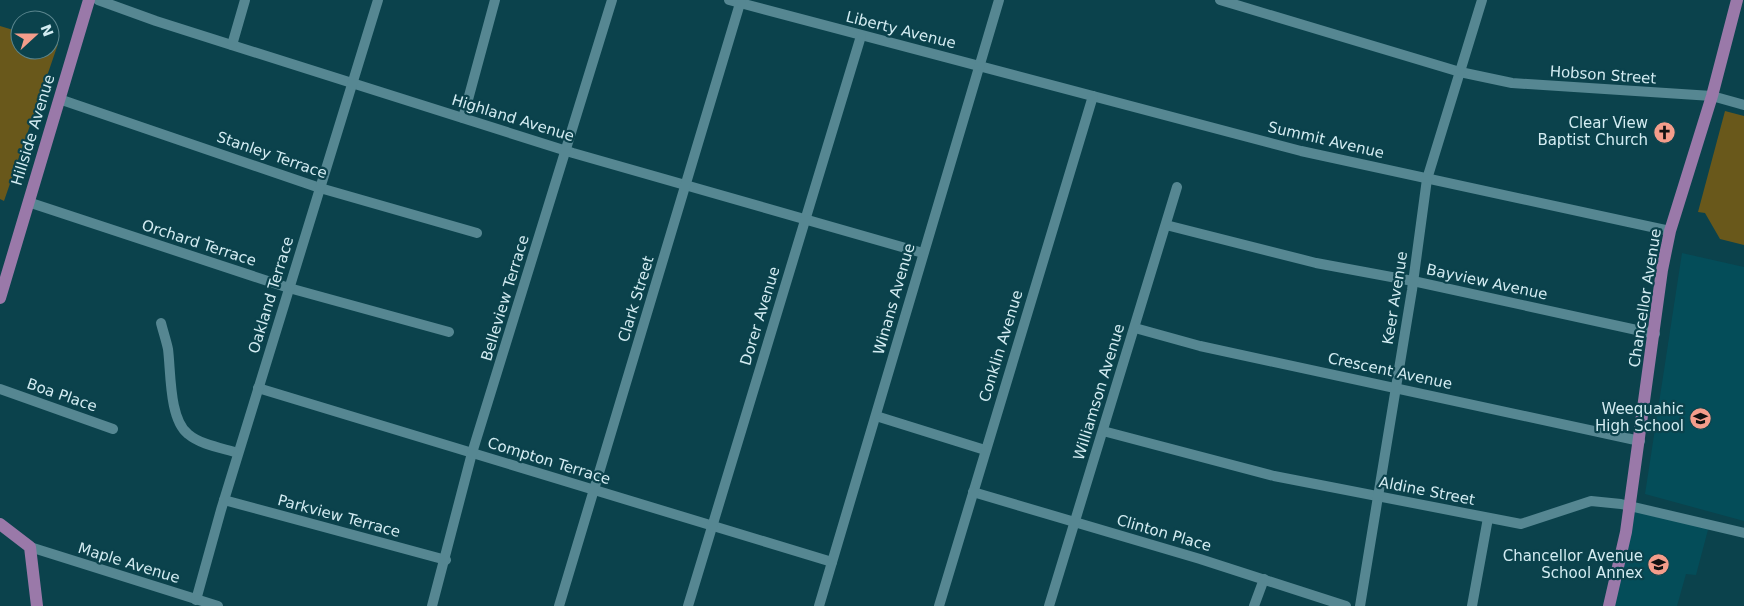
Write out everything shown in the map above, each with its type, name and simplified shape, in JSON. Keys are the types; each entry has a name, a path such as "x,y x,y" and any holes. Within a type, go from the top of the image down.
{"main road":[{"name":"Hillside Avenue","path":"0,298 89,0"},
{"name":"Chancellor Avenue","path":"1609,606 1622,556 1655,334 1662,270 1670,231 1712,96 1737,0"},
{"path":"0,524 30,547 37,606"}],"street":[{"name":"Highland Avenue","path":"98,0 232,45 564,150 923,253"},
{"path":"232,45 245,0"},
{"name":"Oakland Terrace","path":"196,600 238,453 378,0"},
{"path":"463,118 496,0"},
{"name":"Belleview Terrace","path":"432,606 446,560 472,453 552,199 564,150 612,0"},
{"name":"Liberty Avenue","path":"729,0 861,36 979,64"},
{"name":"Winans Avenue","path":"819,606 998,0"},
{"name":"Hobson Street","path":"1220,0 1237,2 1460,72 1512,84 1712,96 1744,105"},
{"name":"Keer Avenue","path":"1360,606 1413,281 1427,178 1482,0"},
{"name":"Clark Street","path":"559,606 741,2"},
{"name":"Dorer Avenue","path":"688,606 861,36"},
{"name":"Summit Avenue","path":"979,64 1301,151 1670,231"},
{"name":"Conklin Avenue","path":"939,606 1093,96"},
{"name":"Stanley Terrace","path":"59,99 320,188 477,233"},
{"name":"Williamson Avenue","path":"1049,606 1177,187"},
{"name":"Orchard Terrace","path":"28,202 289,288 449,332"},
{"name":"Bayview Avenue","path":"1166,226 1316,262 1413,281 1655,334"},
{"path":"161,323 167,346 175,411 180,423 186,433 198,440 238,453"},
{"name":"Crescent Avenue","path":"1135,328 1200,346 1640,441"},
{"name":"Compton Terrace","path":"258,388 832,562"},
{"name":"Boa Place","path":"0,389 113,429"},
{"path":"876,416 985,450"},
{"name":"Aldine Street","path":"1103,431 1274,476 1521,524 1591,501 1630,506 1744,533"},
{"name":"Clinton Place","path":"973,492 1264,579 1346,606"},
{"name":"Parkview Terrace","path":"224,500 446,560"},
{"path":"1472,606 1488,518"},
{"name":"Maple Avenue","path":"30,547 218,606"},
{"path":"1254,606 1264,579"}],"shaded area":[{"path":"0,26 10,29 10,60 52,60 4,201 0,199"},
{"path":"1725,111 1744,116 1744,245 1720,239 1705,213 1698,212"},
{"name":"Weequahic High School","path":"1682,253 1744,267 1744,521 1645,494"},
{"name":"Chancellor Avenue School Annex","path":"1630,506 1709,526 1696,575 1686,574 1677,606 1610,606"}],"place":[{"name":"Clear View Baptist Church","path":"1664,132"},
{"name":"Weequahic High School","path":"1700,418"},
{"name":"Chancellor Avenue School Annex","path":"1659,565"}]}
